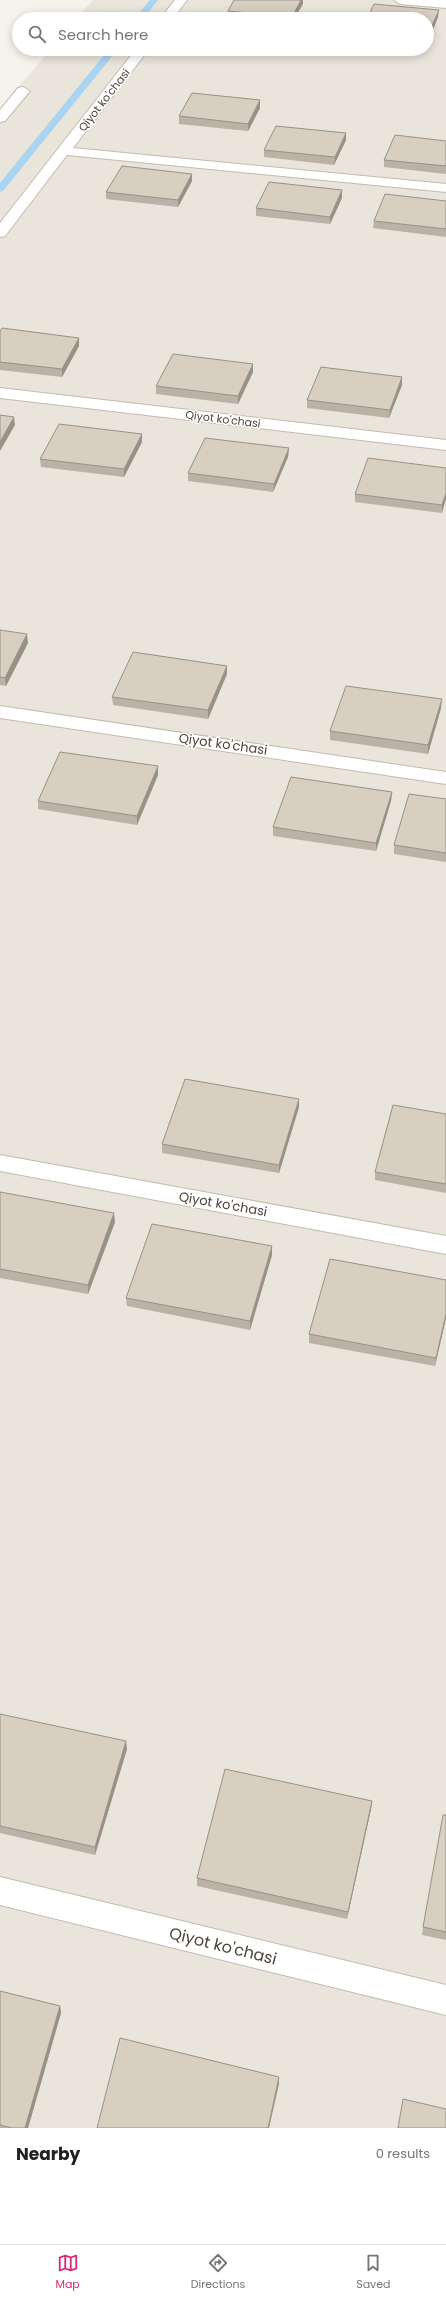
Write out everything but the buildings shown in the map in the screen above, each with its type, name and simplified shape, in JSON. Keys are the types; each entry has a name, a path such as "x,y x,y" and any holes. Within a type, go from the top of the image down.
{"street":[{"path":"172,12 181,0"},
{"path":"400,0 446,4"},
{"name":"Qiyot ko'chasi","path":"0,232 65,151 138,56"},
{"path":"0,118 23,91"},
{"name":"Qiyot ko'chasi","path":"65,151 446,188"},
{"name":"Qiyot ko'chasi","path":"0,393 446,445"},
{"name":"Qiyot ko'chasi","path":"0,712 446,778"},
{"name":"Qiyot ko'chasi","path":"0,1163 446,1245"},
{"name":"Qiyot ko'chasi","path":"0,1891 446,2000"}],"shaded area":[{"path":"93,0 446,0 446,2128 0,2128 0,108 45,56 434,56 434,12 82,12"}],"waterway":[{"path":"144,12 154,0"},
{"path":"0,189 108,56"}]}
